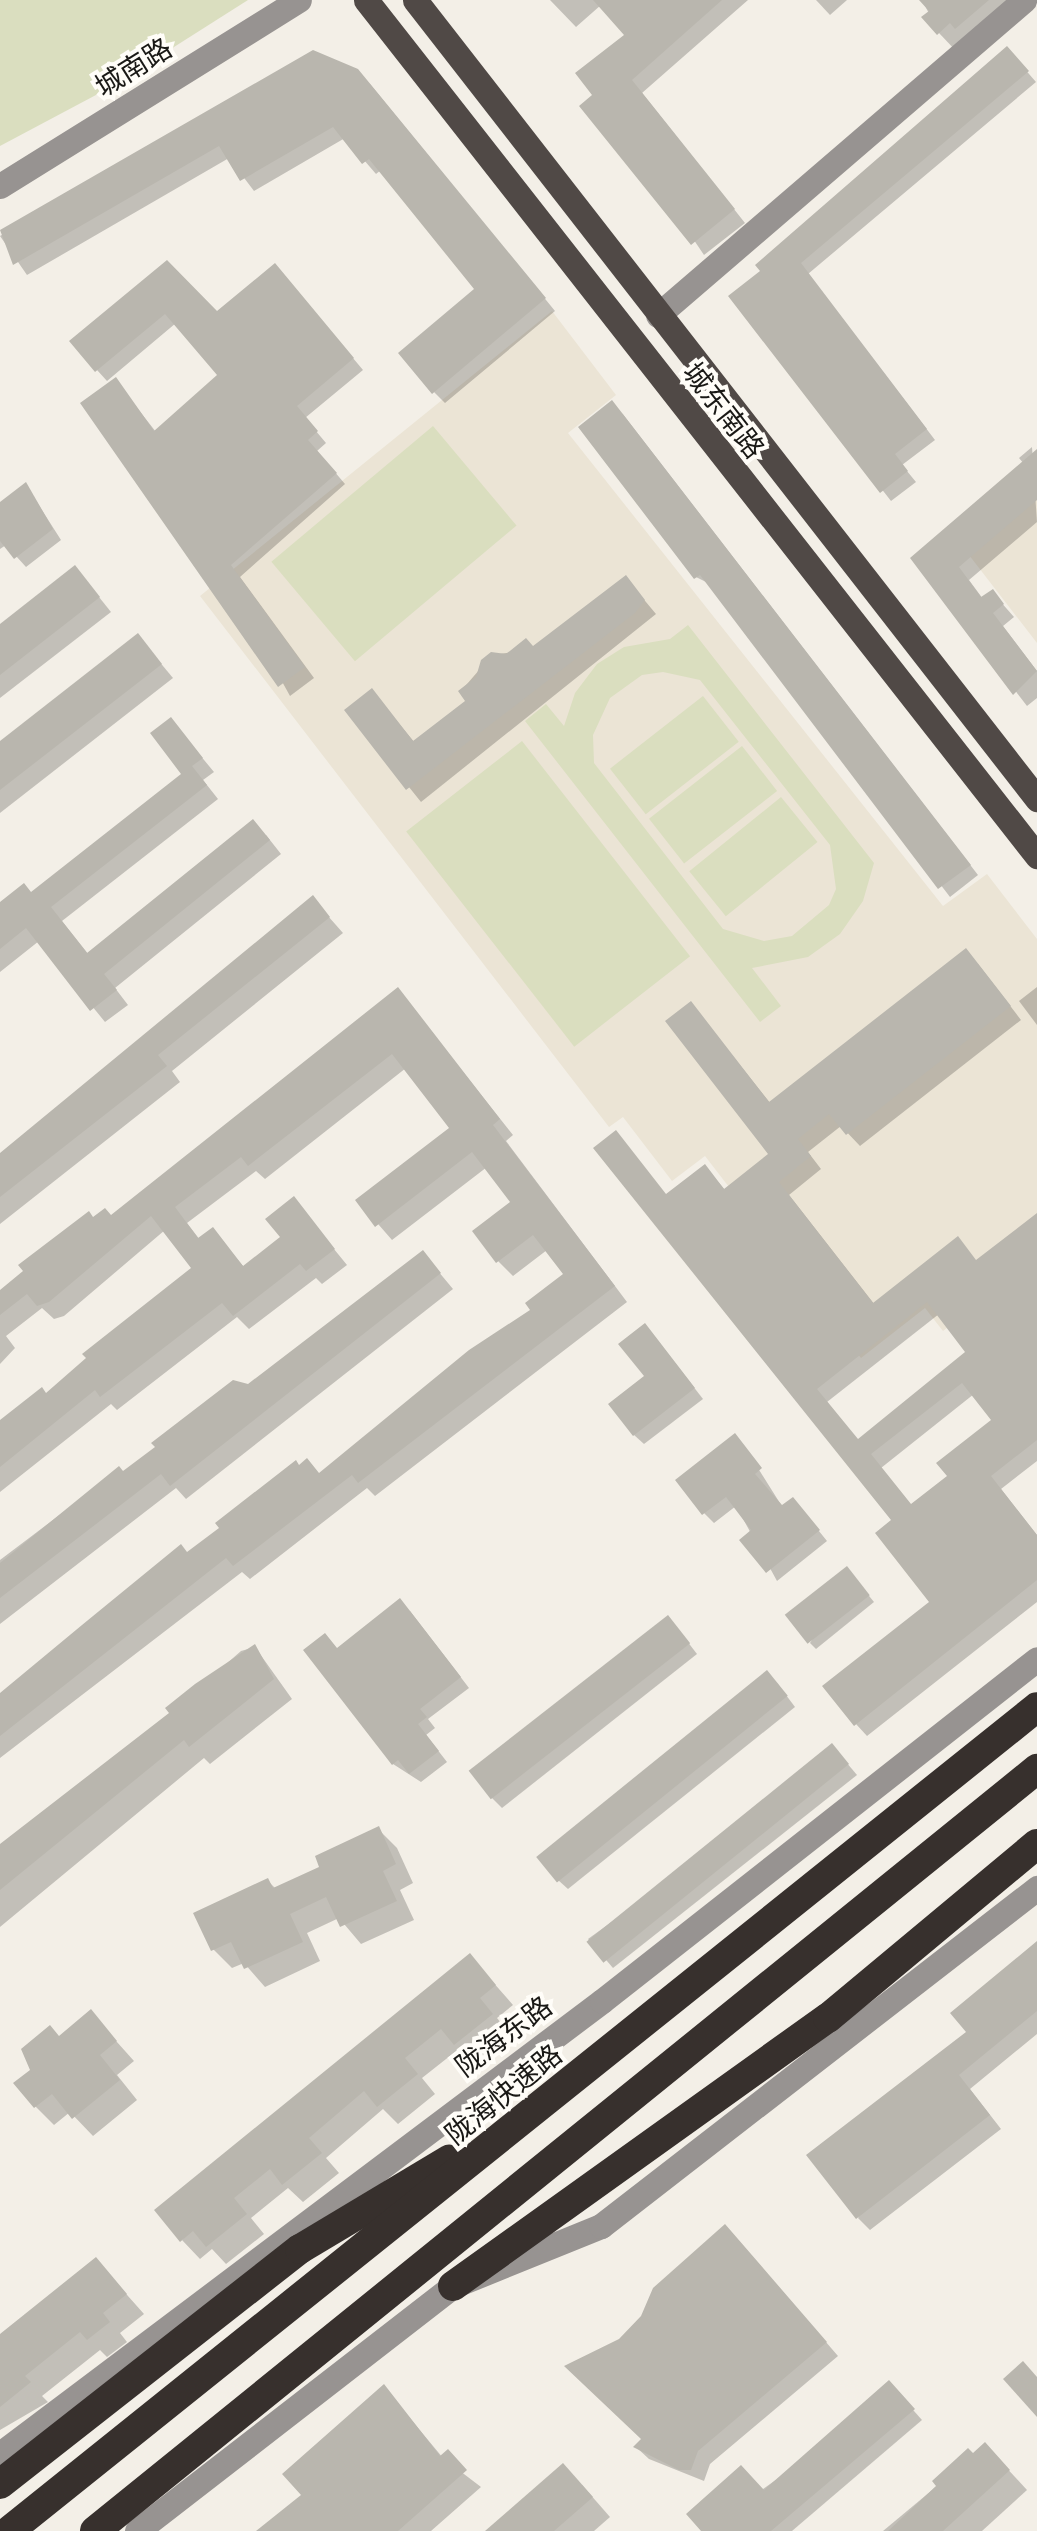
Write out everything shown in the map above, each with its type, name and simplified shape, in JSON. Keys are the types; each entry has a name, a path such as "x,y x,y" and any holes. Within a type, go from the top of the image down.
{"highway":[{"name":"陇海快速路","path":"9,2531 1037,1707"},
{"path":"95,2531 1037,1769"},
{"path":"453,2286 828,2018 1037,1844"},
{"path":"0,2484 300,2250 554,2097"}],"main road":[{"name":"城东南路","path":"366,0 1037,856"},
{"name":"城东南路","path":"414,0 1037,799"}],"street":[{"name":"城南路","path":"0,186 300,0"},
{"path":"658,315 1024,0"},
{"name":"陇海东路","path":"0,2454 602,2002 1037,1659"},
{"path":"137,2531 453,2286 601,2226 1037,1888"}],"shaded area":[{"path":"552,311 616,395 568,433 943,906 987,874 1037,939 1037,1259 943,1331 925,1308 861,1358 705,1156 672,1181 623,1117 609,1127 200,596"},
{"path":"1037,496 1037,643 969,555"}],"green space":[{"path":"0,0 248,0 111,87 0,146"},
{"path":"433,426 517,526 355,661 271,562"},
{"path":"688,625 874,863 863,901 840,934 808,957 752,968 781,1006 760,1022 525,721 546,704 564,726 575,693 597,664 624,647 670,639","holes":["663,672 700,680 830,845 836,889 829,905 792,936 764,941 723,929 594,763 593,735 610,698 642,675"]},
{"path":"703,696 739,742 646,814 610,769"},
{"path":"522,741 690,956 574,1047 406,832"},
{"path":"742,746 777,791 684,864 649,819"},
{"path":"781,797 818,842 726,916 689,871"}],"building":[{"path":"593,0 722,0 632,80 735,209 691,245 579,106 592,95 575,73 624,35"},
{"path":"919,0 989,0 955,29 950,23 937,35 921,17 929,11"},
{"path":"1007,46 1029,71 801,263 927,429 895,454 908,471 880,493 728,296 760,271 755,265"},
{"path":"313,50 358,69 546,298 432,394 398,353 474,289 369,159 362,164 333,127 240,181 219,146 13,265 0,230"},
{"path":"167,260 217,311 275,263 354,358 297,406 318,431 308,440 337,473 231,565 305,667 278,687 80,403 116,377 154,431 217,375 165,314 95,372 69,341"},
{"path":"612,400 971,865 938,889 700,575 694,579 578,427"},
{"path":"1037,449 1037,500 959,567 981,597 993,589 1004,604 993,613 1037,671 1013,695 910,558"},
{"path":"26,482 53,529 14,559 0,541 0,502"},
{"path":"75,565 100,597 0,675 0,624"},
{"path":"626,575 645,600 635,613 406,790 344,710 372,688 413,741 465,701 458,691 476,677 481,660 491,652 506,654 526,638 533,646"},
{"path":"138,633 162,664 0,790 0,741"},
{"path":"171,717 203,758 192,766 207,785 51,907 87,953 253,819 270,840 104,974 117,990 90,1011 26,928 0,949 0,902 24,883 31,892 181,774 150,733"},
{"path":"313,895 330,917 158,1055 167,1066 0,1197 0,1153"},
{"path":"966,948 1011,1006 846,1135 829,1114 798,1139 811,1156 779,1182 873,1303 958,1236 976,1260 1037,1213 1037,1440 991,1476 1037,1535 1037,1580 854,1726 822,1686 929,1602 875,1533 891,1520 593,1148 616,1130 666,1194 705,1164 724,1189 768,1154 665,1021 691,1001 769,1102","holes":["927,1302 965,1352 858,1439 817,1389","962,1383 991,1420 936,1463 947,1476 911,1504 871,1454"]},
{"path":"398,987 500,1119 493,1125 615,1286 358,1483 352,1475 233,1566 226,1558 0,1736 0,1693 82,1625 181,1544 187,1552 219,1528 215,1523 296,1460 299,1465 307,1458 319,1473 469,1350 530,1310 525,1303 563,1274 533,1235 496,1263 472,1231 510,1202 472,1152 375,1227 355,1200 449,1128 392,1054 248,1166 241,1157 175,1207 198,1238 213,1227 243,1266 280,1237 265,1219 294,1196 335,1249 306,1271 300,1264 233,1316 222,1303 100,1397 95,1390 0,1467 0,1420 42,1387 46,1393 86,1358 82,1354 191,1268 151,1216 49,1302 37,1306 27,1294 0,1315 0,1290 23,1271 18,1265 89,1211 93,1217 105,1208 111,1215"},
{"path":"423,1250 441,1273 170,1486 161,1474 0,1598 0,1563 119,1466 123,1471 155,1447 151,1443 233,1380 248,1384"},
{"path":"645,1323 695,1388 633,1436 608,1404 644,1376 618,1344"},
{"path":"735,1433 762,1468 755,1474 782,1505 793,1497 820,1530 766,1573 739,1540 751,1530 726,1497 702,1515 675,1480"},
{"path":"847,1566 870,1595 808,1644 785,1615"},
{"path":"400,1598 461,1677 420,1709 427,1717 418,1724 439,1751 409,1774 398,1760 392,1765 303,1650 325,1633 337,1648"},
{"path":"668,1615 690,1643 491,1799 469,1771"},
{"path":"255,1644 274,1679 189,1747 184,1740 0,1890 0,1844 169,1713 165,1708 195,1684"},
{"path":"767,1670 788,1696 557,1883 536,1857"},
{"path":"832,1743 849,1764 603,1963 586,1942"},
{"path":"379,1826 396,1864 383,1871 397,1901 340,1927 326,1897 290,1914 303,1942 244,1969 231,1942 211,1951 193,1913 268,1878 273,1888 319,1867 315,1856"},
{"path":"1037,1941 1037,2011 959,2075 990,2115 856,2219 806,2155 966,2032 950,2013"},
{"path":"470,1953 496,1985 480,1998 493,2014 454,2045 441,2029 405,2058 418,2074 377,2107 364,2091 309,2138 322,2153 282,2185 270,2169 234,2198 247,2214 206,2247 193,2231 180,2242 154,2210"},
{"path":"91,2009 117,2041 100,2055 120,2080 72,2119 52,2094 34,2108 13,2083 30,2070 21,2049 50,2025 59,2036"},
{"path":"725,2224 827,2342 698,2451 691,2470 679,2470 633,2447 641,2439 564,2366 619,2339 641,2316 653,2288"},
{"path":"96,2257 127,2294 103,2313 110,2322 87,2340 80,2332 25,2376 31,2382 0,2407 0,2334"},
{"path":"1023,2361 1037,2377 1037,2417 1003,2379"},
{"path":"889,2380 915,2409 771,2531 701,2531 686,2514 741,2465 764,2490"},
{"path":"384,2384 440,2456 448,2449 467,2470 398,2531 256,2531 301,2495 282,2474"},
{"path":"985,2442 1010,2470 943,2531 888,2531 936,2486 932,2481 968,2448 973,2453"},
{"path":"563,2463 593,2497 554,2531 485,2531"}]}
